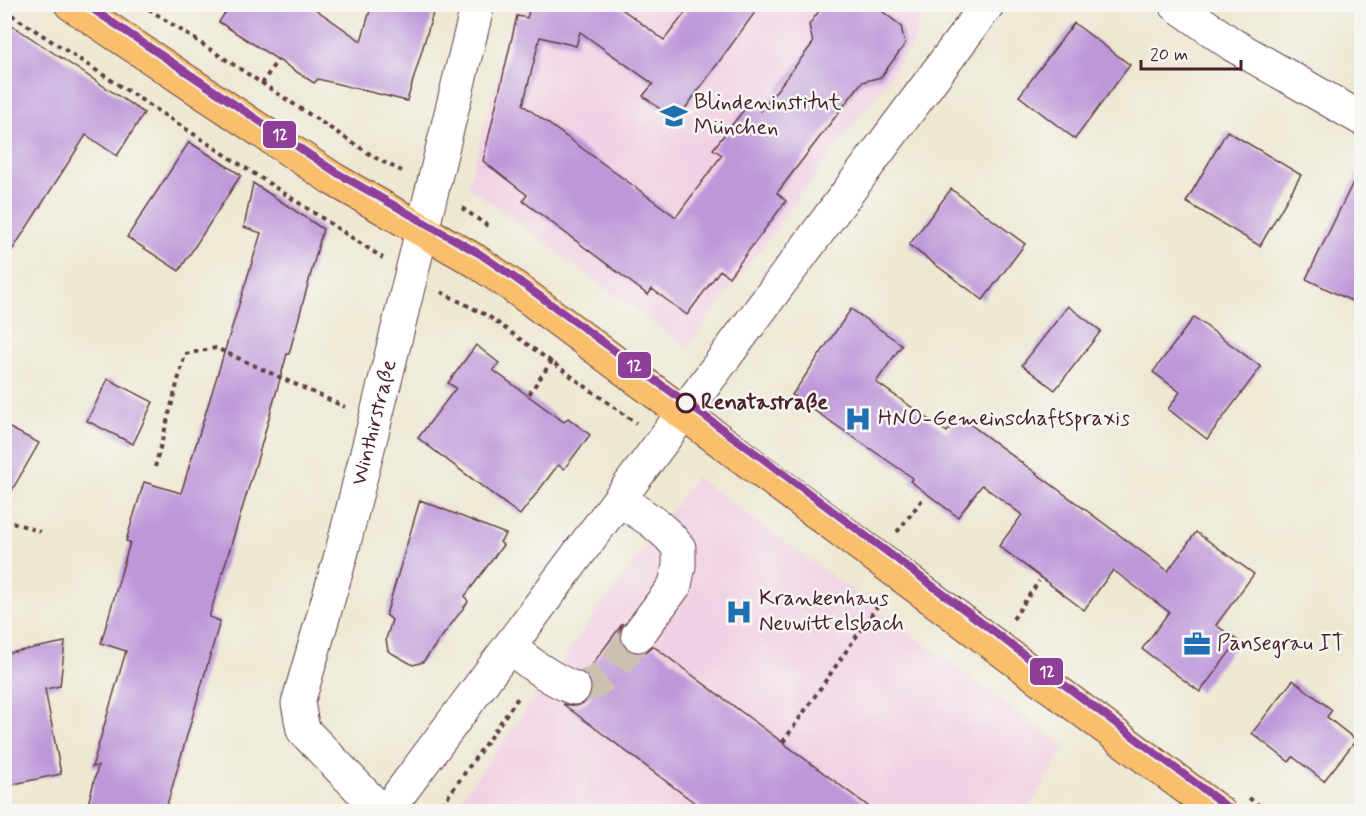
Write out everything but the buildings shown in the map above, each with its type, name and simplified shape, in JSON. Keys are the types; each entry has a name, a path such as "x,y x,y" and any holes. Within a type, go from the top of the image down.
{"main road":[{"path":"70,4 333,179 476,261 684,412 1219,812"}],"street":[{"name":"Winthirstraße","path":"384,812 303,730 298,703 341,555 412,278 434,177 478,4"},
{"path":"384,812 620,500 988,4"},
{"path":"1174,4 1233,45 1362,119"},
{"path":"620,500 652,522 679,548 679,566 675,585 638,635"},
{"path":"509,647 546,674 574,688"}],"path":[{"path":"4,10 412,278 488,316 529,346"},
{"path":"262,84 277,60"},
{"path":"529,394 573,330"},
{"path":"155,467 185,354 216,348 375,421"},
{"path":"783,742 890,565 922,500"},
{"path":"4,519 40,532"},
{"path":"995,644 1039,581"}],"shaded area":[{"name":"Blindeninstitut München","path":"517,5 930,5 922,15 912,46 686,348 468,186"},
{"name":"Krankenhaus Neuwittelsbach","path":"696,477 1066,747 1027,811 451,812"}],"tunnel":[{"path":"574,688 594,683 613,668 638,635"}],"transit line":[{"name":"12","path":"85,4 337,173 480,254 515,278 762,458 1234,812"}],"place":[{"name":"Blindeninstitut München","path":"674,116"},
{"name":"Renatastraße","path":"686,403"},
{"name":"HNO-Gemeinschaftspraxis","path":"858,419"},
{"name":"Krankenhaus Neuwittelsbach","path":"739,612"},
{"name":"Pansegrau IT","path":"1197,644"}]}
